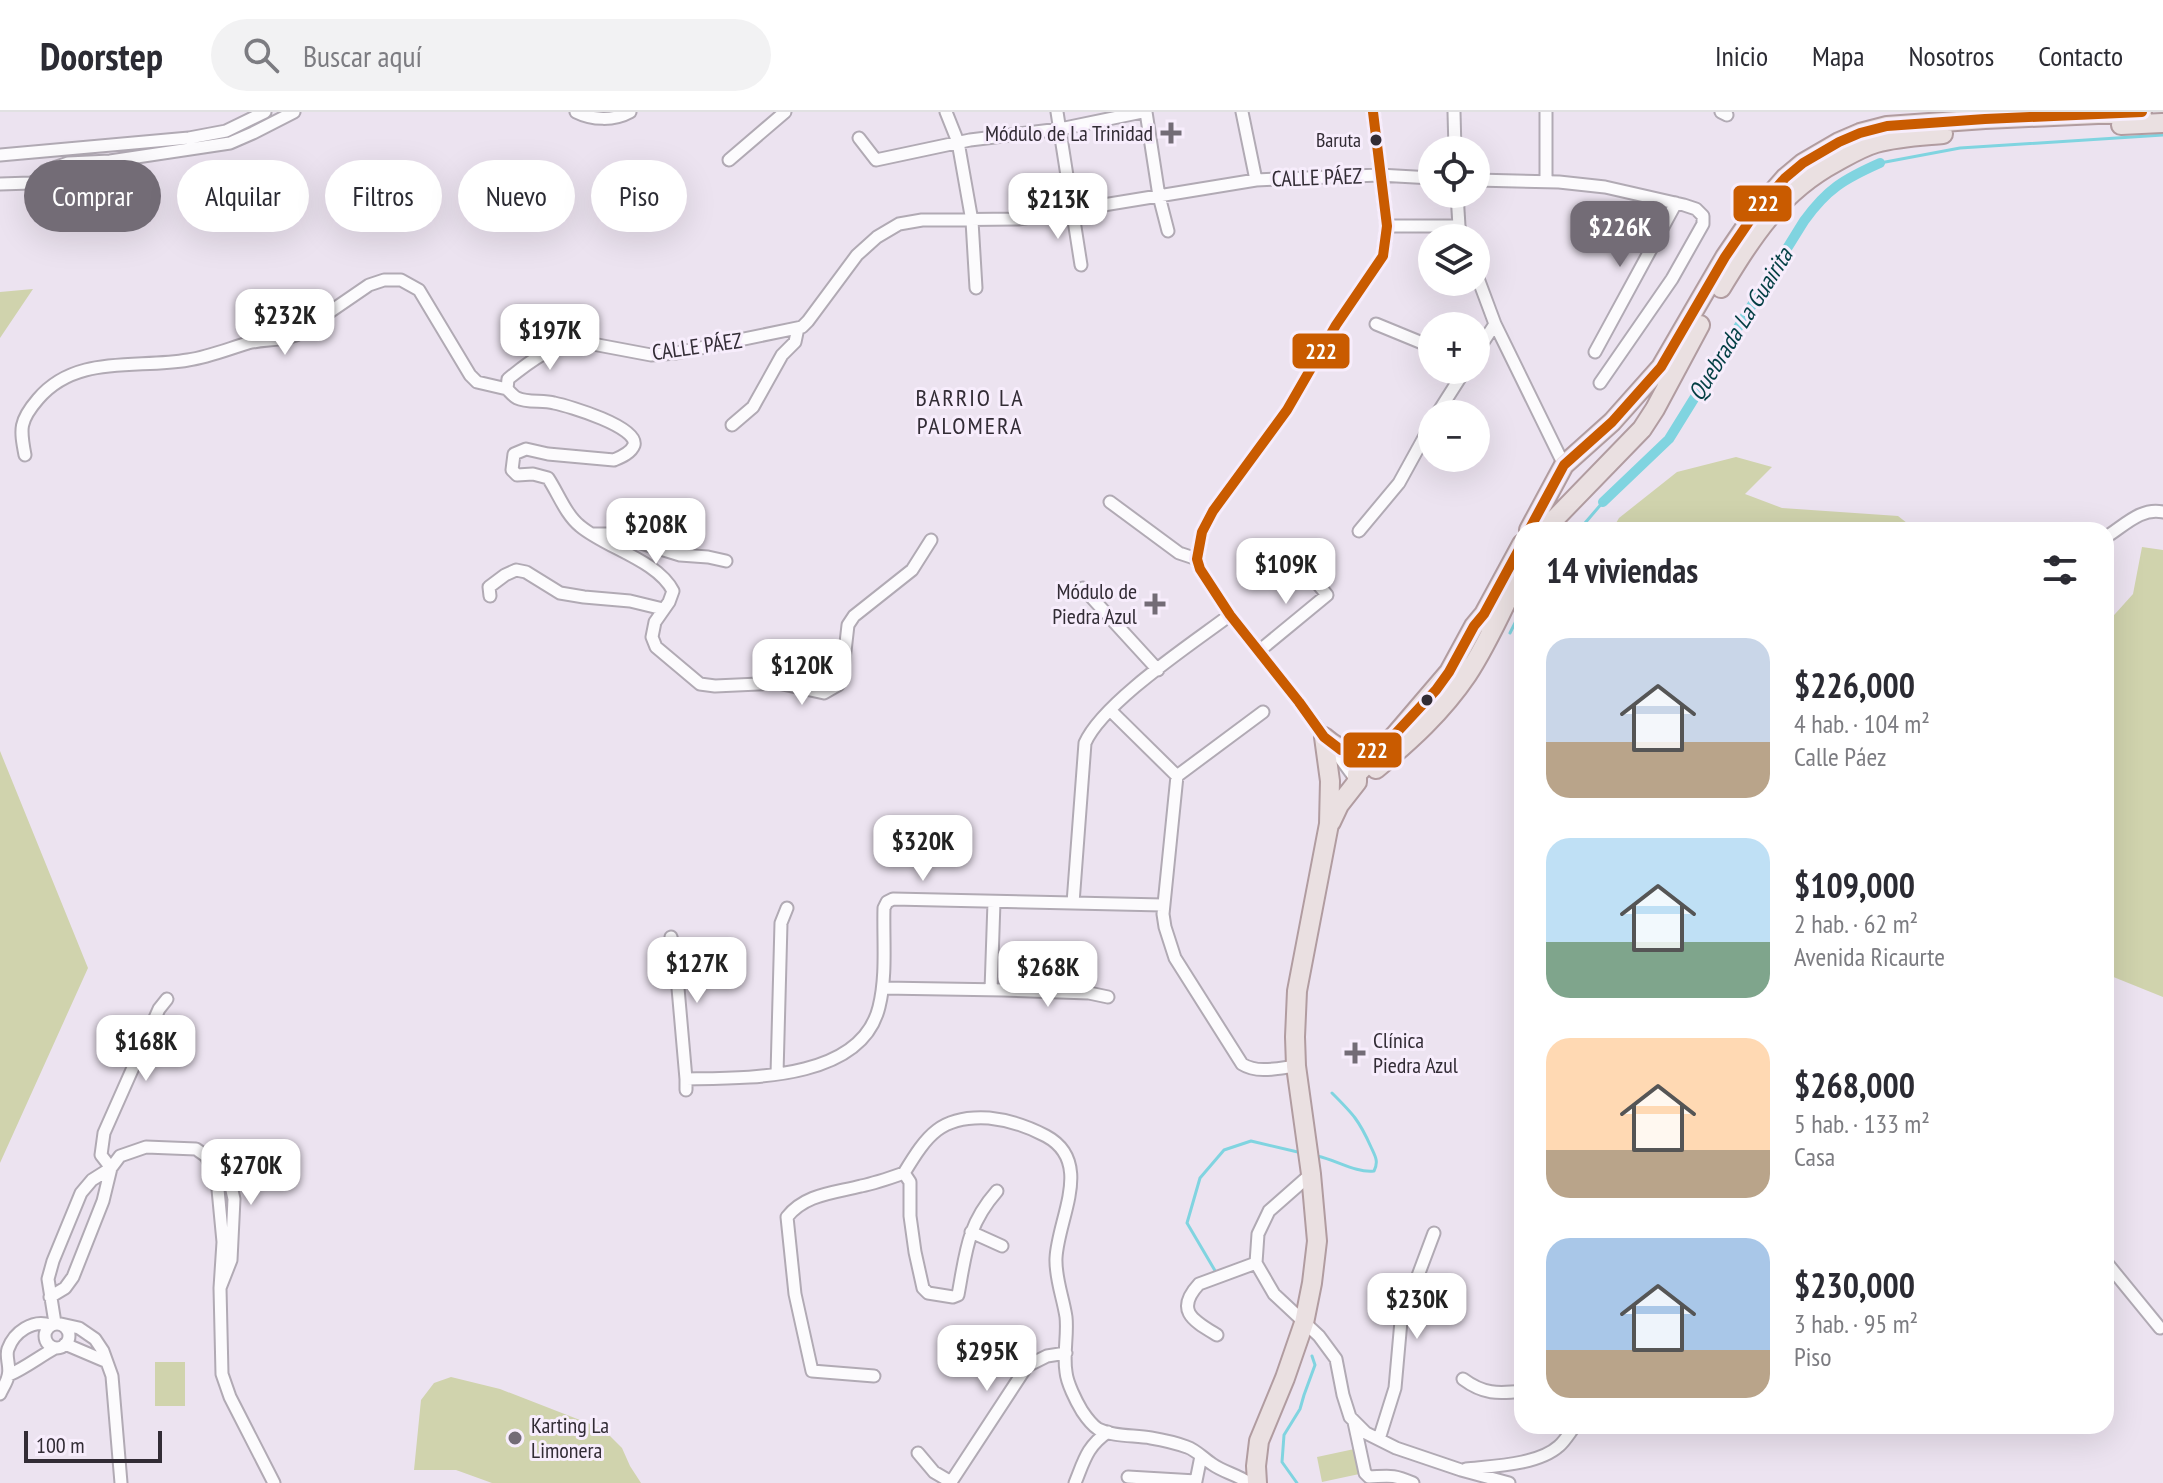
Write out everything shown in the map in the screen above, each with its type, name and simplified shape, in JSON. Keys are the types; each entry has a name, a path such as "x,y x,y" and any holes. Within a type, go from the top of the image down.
{"main road":[{"path":"1662,397 1622,444 1607,456 1599,455 1593,449 1612,422 1661,367 1725,257 1757,210 1785,178 1822,151 1860,133 1900,124 2142,112"},
{"path":"1547,522 1642,429 1705,315 1756,233 1808,178 1875,143 1916,136 2162,124"},
{"path":"1543,522 1564,465 1612,422"},
{"path":"1357,782 1357,774 1436,690 1449,672 1514,559"},
{"path":"1329,824 1357,782 1394,755 1442,708 1467,675 1514,586"},
{"path":"1324,737 1335,747 1352,753 1364,753 1385,745"},
{"path":"1257,1483 1259,1441 1304,1323 1317,1241 1295,1037 1297,991 1329,824 1330,781 1324,737"}],"street":[{"path":"0,155 210,135 234,128 265,112"},
{"path":"117,160 230,143 294,112"},
{"path":"576,112 591,118 615,118 630,112"},
{"path":"729,160 785,112"},
{"path":"946,112 958,142 972,221 976,288"},
{"path":"1057,112 1081,265"},
{"path":"859,138 876,160 958,142 1060,129 1144,112 1168,231"},
{"path":"1242,112 1256,180"},
{"path":"1357,782 1230,615 1206,580 1197,559 1202,532 1213,511 1287,410 1336,325 1383,256 1387,226 1373,112"},
{"path":"1454,112 1455,136"},
{"path":"1546,112 1546,181"},
{"path":"36,153 42,160"},
{"name":"CALLE PÁEZ","path":"507,389 508,379 513,375 555,347 573,342 651,355 676,353 798,328 808,321 857,255 890,228 911,221 1018,219 1256,180 1379,175 1418,177"},
{"path":"1490,180 1546,181 1605,187 1676,203 1696,209 1703,216 1703,224 1672,279 1600,383"},
{"path":"0,184 24,183"},
{"path":"1595,352 1676,203"},
{"path":"1387,226 1418,226"},
{"path":"25,455 20,431 24,418 53,382 97,367 187,360 249,343 285,339 296,335 369,285 384,280 401,280 419,290 477,382 507,389 515,397 552,402 622,427 633,436 633,448 614,460 526,449 514,454 512,470 517,475 533,474 548,478 578,525 656,571 669,583 673,591 652,629 652,637 656,647 700,684 778,683 824,693 838,685 842,678 848,625 854,616 912,570 931,540"},
{"path":"1485,296 1495,324 1564,465"},
{"path":"1376,324 1418,341"},
{"path":"1490,332 1495,324"},
{"path":"732,425 753,407 782,355 795,342 798,328"},
{"path":"1359,531 1399,483 1418,448"},
{"path":"1110,502 1179,553 1197,559"},
{"path":"2114,532 2148,511 2163,512"},
{"path":"591,534 612,534 680,555 726,561"},
{"path":"1259,651 1327,595 1297,559"},
{"path":"490,596 489,587 516,570 526,572 560,593 630,601 663,609"},
{"path":"1083,588 1158,670"},
{"path":"1073,903 1083,752 1091,730 1158,670 1230,615"},
{"path":"1110,710 1177,776"},
{"path":"1263,712 1177,776 1163,905 1165,927 1175,958 1237,1058 1249,1069 1296,1066"},
{"path":"671,937 686,1085 777,1074 811,1066 840,1055 866,1036 879,1009 883,988 884,908 893,899 1163,905"},
{"path":"991,990 994,902"},
{"path":"777,1074 781,923 787,908"},
{"path":"883,988 1089,993 1108,997"},
{"path":"111,1168 101,1155 104,1133 159,1009 167,999"},
{"path":"874,1376 812,1371 795,1294 787,1217 796,1206 824,1194 904,1173 931,1134 949,1122 967,1117 1000,1119 1053,1140 1066,1153 1071,1169 1069,1199 1056,1257 1067,1328 1066,1372 1082,1410 1096,1428 1191,1448 1213,1465 1249,1483"},
{"path":"9,1375 60,1346 69,1333 55,1324 48,1279 81,1193 92,1180 111,1168 120,1156 146,1147 196,1149 206,1156 219,1159 227,1168 234,1199 231,1260 220,1288 222,1374 230,1397 274,1483"},
{"path":"50,1297 65,1288 73,1277 103,1201 111,1168"},
{"path":"904,1173 910,1182 910,1216 915,1252 923,1288 928,1293 958,1295 971,1232 981,1209 997,1191"},
{"path":"1311,1174 1269,1211 1258,1234 1256,1263 1274,1294 1319,1336 1336,1359 1350,1417 1366,1433 1396,1448 1509,1483"},
{"path":"971,1232 1002,1246"},
{"path":"1379,1439 1395,1388 1401,1321 1434,1233"},
{"path":"1217,1335 1193,1321 1188,1300 1193,1290 1199,1284 1256,1263"},
{"path":"2114,1272 2160,1328"},
{"path":"0,1394 9,1375 7,1350 17,1336 33,1323 79,1328 95,1339 112,1376 121,1483"},
{"path":"55,1324 45,1331 49,1345 105,1361"},
{"path":"918,1453 934,1472 951,1482 1027,1366 1047,1356 1066,1353"},
{"path":"1463,1379 1477,1389 1488,1392 1514,1391"},
{"path":"1354,1421 1365,1473 1369,1477 1397,1476 1413,1483"},
{"path":"1075,1483 1088,1451 1108,1432"},
{"path":"1461,1470 1522,1462 1540,1456 1558,1447 1569,1434"},
{"path":"1128,1477 1196,1481 1201,1456"}],"green space":[{"path":"33,289 0,338 0,292"},
{"path":"1736,457 1772,467 1745,494 1782,508 1898,516 1906,522 1617,522 1677,472"},
{"path":"2142,547 2163,550 2163,997 2114,977 2114,615 2133,594"},
{"path":"0,751 88,968 0,1163"},
{"path":"155,1362 185,1362 185,1406 155,1406"},
{"name":"Karting La Limonera","path":"451,1377 500,1389 603,1429 622,1448 641,1483 492,1483 456,1470 414,1470 421,1400 434,1383"},
{"path":"1359,1448 1364,1473 1322,1482 1317,1457"}],"waterway":[{"name":"Quebrada La Guairita","path":"1880,163 1960,148 2163,135"},
{"name":"Quebrada La Guairita","path":"1603,502 1669,439 1812,210 1837,186 1880,163"},
{"name":"Quebrada La Guairita","path":"1586,522 1603,502"},
{"name":"Quebrada La Guairita","path":"1510,633 1514,625"},
{"name":"Quebrada La Guairita","path":"1317,1156 1360,1170 1374,1171 1375,1167 1375,1156 1363,1130 1332,1093"},
{"name":"Quebrada La Guairita","path":"1217,1274 1187,1223 1200,1178 1224,1150 1251,1141 1302,1153"},
{"name":"Quebrada La Guairita","path":"1297,1483 1282,1462 1284,1435 1300,1409 1315,1365 1312,1356"}],"transit line":[{"name":"222","path":"1373,112 1387,226 1383,256 1336,325 1287,410 1213,511 1202,532 1197,559 1200,569 1230,615 1324,737 1341,750 1364,753 1385,745 1436,690 1484,614 1514,559"},
{"name":"222","path":"1533,522 1564,465 1612,422 1661,367 1725,257 1757,210 1803,163 1839,142 1887,126 2142,112"}],"place":[{"name":"Módulo de La Trinidad","path":"1171,133"},
{"name":"Baruta","path":"1376,140"},
{"name":"Módulo de Piedra Azul","path":"1155,604"},
{"name":"Clínica Piedra Azul","path":"1355,1053"},
{"name":"Karting La Limonera","path":"515,1438"}],"district":[{"name":"BARRIO LA PALOMERA","path":"970,411"}]}
